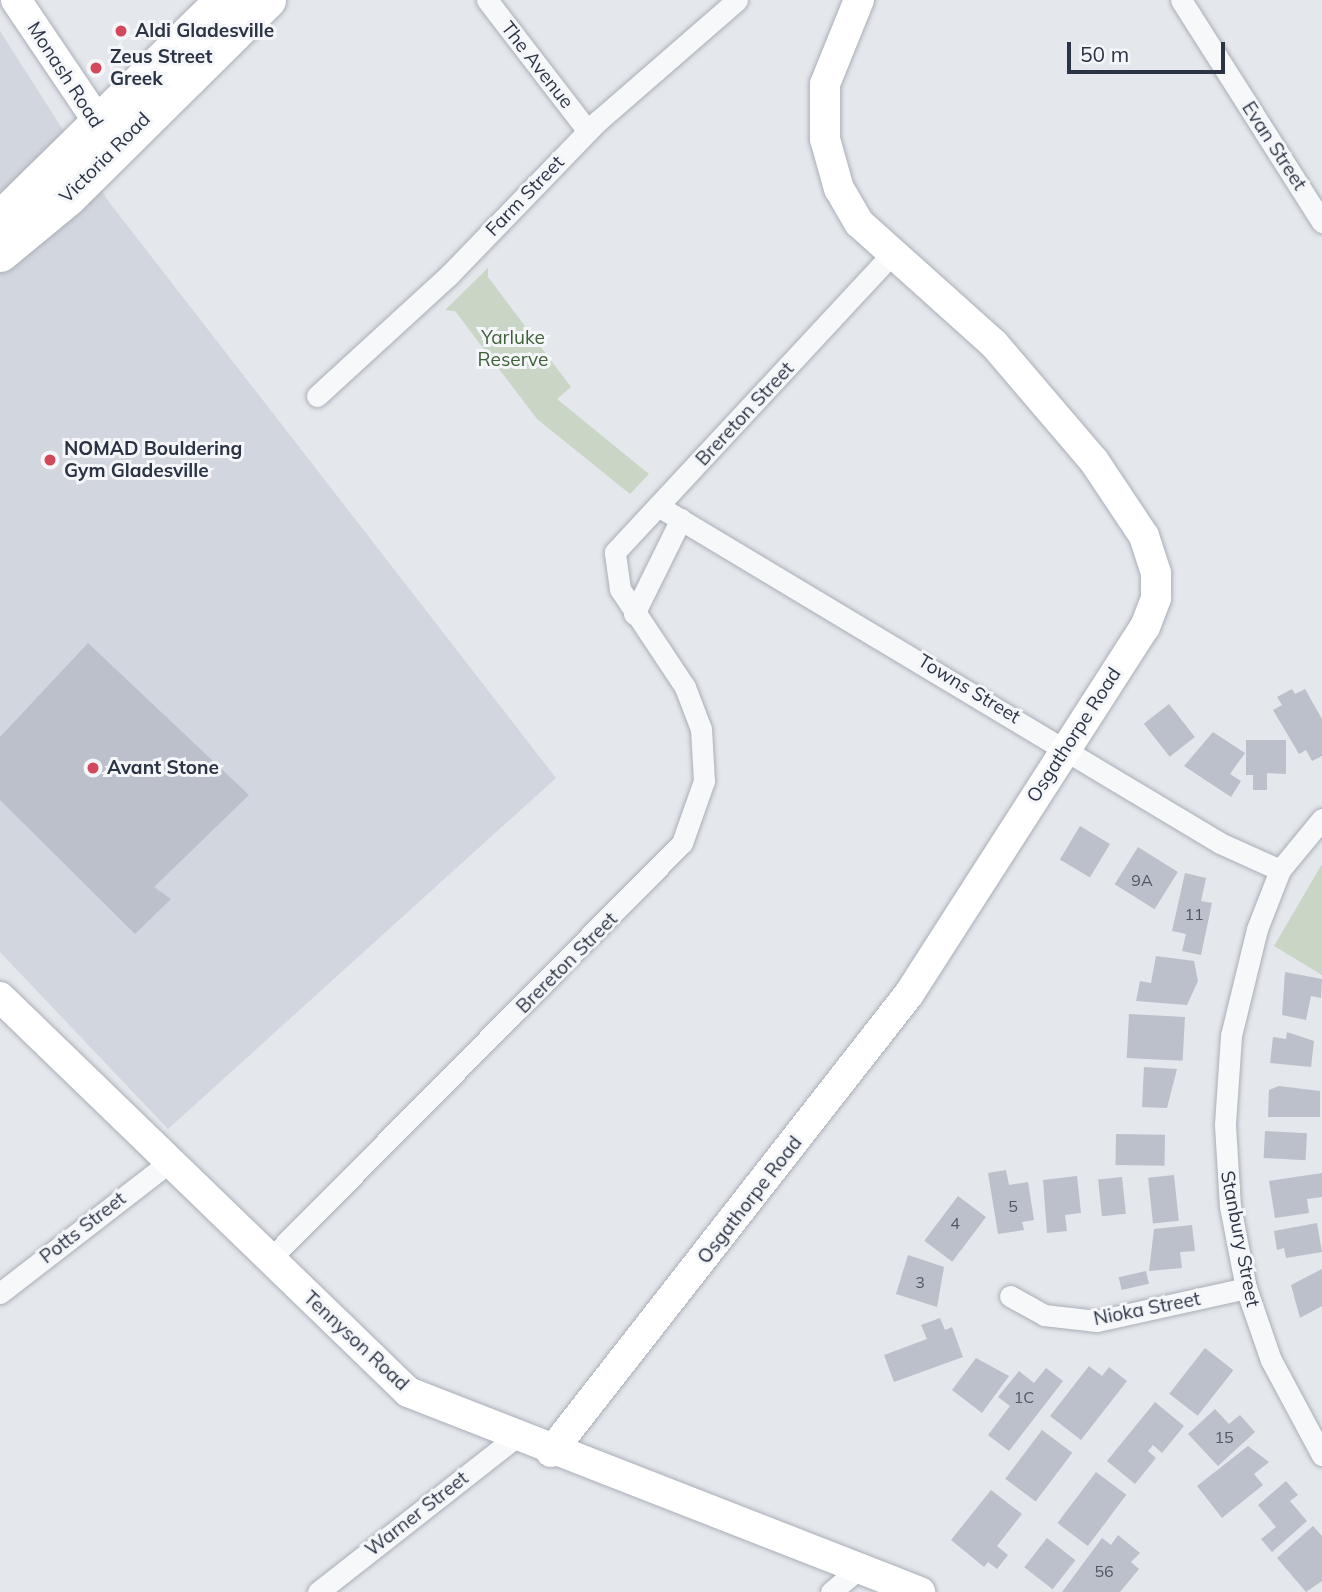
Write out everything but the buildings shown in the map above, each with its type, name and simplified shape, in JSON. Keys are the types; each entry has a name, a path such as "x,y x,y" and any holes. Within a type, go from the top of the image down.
{"highway":[{"name":"Victoria Road","path":"0,253 107,137 225,0"},
{"name":"Victoria Road","path":"0,221 107,137 267,0"}],"street":[{"name":"Monash Road","path":"16,0 107,137"},
{"name":"The Avenue","path":"487,0 588,131"},
{"name":"Farm Street","path":"317,396 450,274 588,131 737,0"},
{"name":"Evan Street","path":"1181,0 1322,222"},
{"name":"Osgathorpe Road","path":"551,1452 876,1040 943,945 1065,746 1145,627 1156,598 1152,556 1094,461 1021,373 890,256 848,206 825,138 825,84 855,1"},
{"name":"Brereton Street","path":"270,1259 682,843 704,781 701,729 685,687 634,614 615,575 615,552 890,256"},
{"name":"Towns Street","path":"658,506 1065,746 1220,843 1280,870"},
{"path":"634,614 681,519"},
{"name":"Stanbury Street","path":"1322,819 1280,870 1246,965 1225,1091 1225,1166 1246,1288 1271,1360 1322,1455"},
{"name":"Tennyson Road","path":"0,997 167,1164 408,1392 551,1452 919,1592"},
{"name":"Potts Street","path":"0,1293 167,1164"},
{"name":"Nioka Street","path":"1010,1296 1044,1315 1097,1321 1246,1288"},
{"name":"Warner Street","path":"318,1592 517,1436"},
{"path":"831,1592 860,1568"}],"shaded area":[{"path":"0,31 109,202 556,778 168,1129 0,952"}],"green space":[{"name":"Yarluke Reserve","path":"488,268 488,277 571,387 557,399 649,474 630,494 537,419 455,311 445,310"},
{"path":"1322,864 1322,975 1274,946"}],"place":[{"name":"Aldi Gladesville","path":"121,31"},
{"name":"Zeus Street Greek","path":"96,68"},
{"name":"NOMAD Bouldering Gym Gladesville","path":"50,460"},
{"name":"Avant Stone","path":"93,768"}]}
